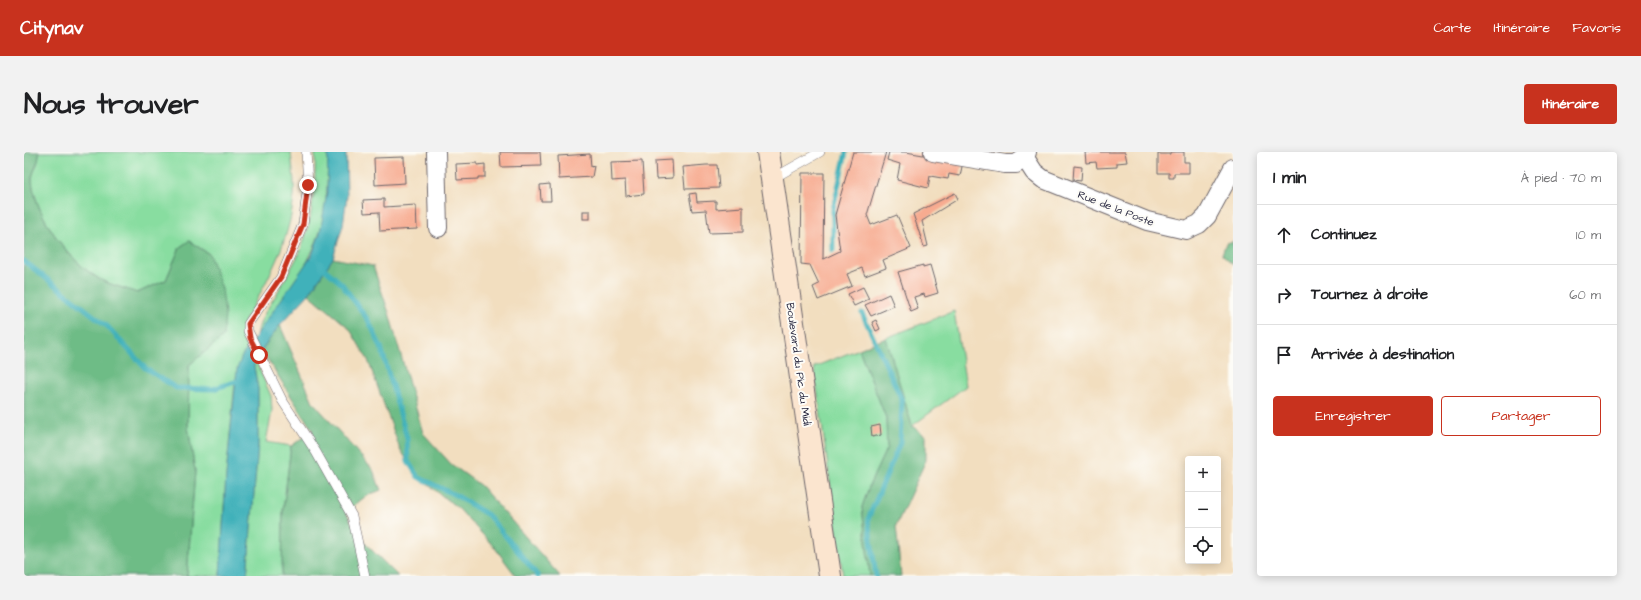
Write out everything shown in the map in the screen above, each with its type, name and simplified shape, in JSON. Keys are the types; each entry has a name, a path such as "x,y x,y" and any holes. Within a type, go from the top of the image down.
{"main road":[{"name":"Boulevard du Pic du Midi","path":"768,152 830,576"}],"street":[{"path":"436,152 438,228"},
{"path":"933,152 1005,164 1016,164 1026,155"},
{"name":"Rue de la Poste","path":"1026,155 1034,172 1043,179 1147,221 1186,230 1199,224 1207,216 1233,168"}],"lane":[{"path":"306,152 308,185 303,224 281,277 248,324 250,338 282,400 316,452 352,516 365,576"},
{"path":"772,179 820,152"}],"green space":[{"path":"24,152 39,152 32,181 40,210 48,225 68,253 80,265 105,282 137,293 166,280 180,247 189,241 209,254 222,289 225,315 223,337 189,365 188,427 195,471 187,576 24,576"},
{"path":"39,152 291,152 294,195 288,229 276,261 245,321 243,329 250,346 242,356 235,382 226,476 220,576 187,576 195,471 188,427 189,365 201,354 209,254 189,241 180,247 166,280 137,293 105,282 93,275 68,253 48,225 40,210 32,181"},
{"path":"315,152 328,152 326,204 319,234 314,248 300,274 257,336 261,321 297,258 305,237 313,201"},
{"path":"1233,241 1233,264 1222,254 1226,243"},
{"path":"333,258 373,266 389,313 423,433 451,464 481,486 560,576 516,576 495,548 459,509 417,476 400,449 368,360 349,328 309,294"},
{"path":"954,311 966,386 912,426 886,338"},
{"path":"280,325 313,402 373,470 381,490 366,496 346,512 360,538 398,576 282,576 283,511 291,446 313,431 261,349"},
{"path":"886,338 912,426 926,436 926,460 896,526 901,576 870,576 862,507 870,484 887,447 886,418 859,349"},
{"path":"859,349 886,418 887,447 870,484 862,507 870,576 843,576 814,367"},
{"path":"255,359 271,396 272,411 266,442 291,446 283,511 282,576 247,576 258,445 258,389 254,367"}],"water":[{"path":"328,152 346,152 347,196 343,225 333,258 309,294 280,325 255,359 254,367 258,389 258,445 247,576 220,576 226,476 237,369 242,356 312,255 320,233 327,192"}],"building":[{"path":"500,152 540,152 541,166 501,167"},
{"path":"853,152 886,152 867,215 871,225 897,215 911,248 883,260 886,268 865,276 862,268 847,274 852,286 818,300 813,287 819,284 810,265 801,264 802,173 824,173 823,259 840,251 835,215"},
{"path":"889,152 906,152 963,162 960,176 949,174 948,179 930,176 928,188 897,180 900,164 887,160"},
{"path":"1085,152 1125,152 1127,162 1117,163 1117,167 1097,168 1096,162 1086,163"},
{"path":"1170,152 1184,152 1184,162 1189,162 1189,173 1174,173 1174,178 1169,178 1169,173 1158,173 1158,154 1170,154"},
{"path":"590,154 591,167 594,166 592,177 559,179 558,156"},
{"path":"404,157 405,183 375,185 374,158"},
{"path":"672,160 673,178 656,179 655,161"},
{"path":"642,161 644,194 626,196 625,180 612,181 611,162"},
{"path":"477,163 477,165 485,164 485,177 478,177 478,179 457,180 456,164"},
{"path":"717,165 719,188 685,189 683,167"},
{"path":"1074,166 1082,167 1081,181 1073,180"},
{"path":"550,184 551,201 541,201 540,185"},
{"path":"696,193 697,202 716,201 716,209 743,207 743,232 709,233 706,210 692,211 689,194"},
{"path":"955,193 958,199 922,221 928,246 924,247 913,214"},
{"path":"384,199 384,207 416,205 417,229 380,231 379,212 364,213 363,200"},
{"path":"583,211 590,211 590,219 583,219"},
{"path":"923,265 923,267 930,265 938,293 925,297 924,294 914,297 918,309 911,312 898,272"},
{"path":"863,287 869,299 854,306 848,294"},
{"path":"889,294 894,306 871,316 865,305"},
{"path":"876,320 880,329 876,331 872,322"},
{"path":"880,425 881,435 872,437 871,427"}],"waterway":[{"path":"833,250 833,209 846,152"},
{"path":"24,261 107,326 145,368 176,388 213,389 241,380"},
{"path":"320,265 342,284 368,320 381,347 407,438 408,461 418,477 457,496 488,515 538,576"},
{"path":"862,313 902,400 900,443 868,519 876,576"}],"route":[{"path":"259,355 250,338 248,324 281,277 303,224 308,185"}]}
